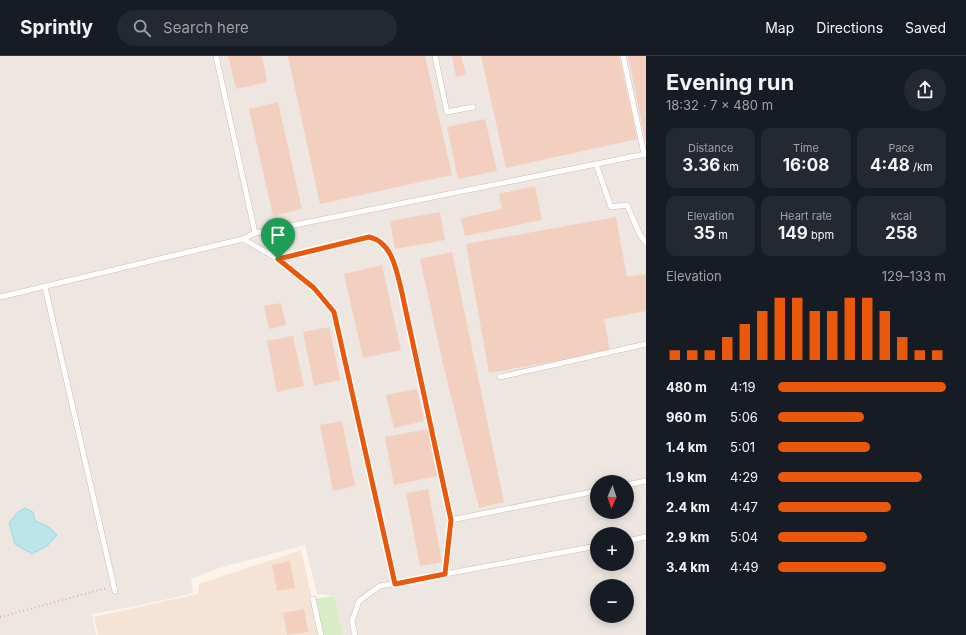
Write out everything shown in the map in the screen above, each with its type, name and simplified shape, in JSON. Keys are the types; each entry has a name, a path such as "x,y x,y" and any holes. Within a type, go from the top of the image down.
{"lane":[{"path":"216,56 256,233"},
{"path":"435,56 447,112 473,107"},
{"path":"0,297 243,239 256,233 645,154 623,56"},
{"path":"596,164 611,207 627,205 640,235 646,243"},
{"path":"278,259 369,237 376,239 385,246 394,264 402,293 451,520 445,574"},
{"path":"243,239 278,259 314,288 334,312 395,584"},
{"path":"45,287 114,589"},
{"path":"500,377 646,344"},
{"path":"634,484 646,481"},
{"path":"451,520 590,492"},
{"path":"634,540 646,537"},
{"path":"355,635 352,621 359,600 380,586 590,547"},
{"path":"313,599 321,635"}],"path":[{"path":"0,617 114,589"}],"shaded area":[{"path":"0,56 646,56 646,635 343,635 334,596 317,594 305,545 219,568 191,579 193,593 92,614 96,635 0,635"},
{"path":"301,550 320,635 98,635 94,617 198,594 199,584"}],"green space":[{"path":"334,596 343,635 321,635 313,599"}],"water":[{"path":"25,508 33,512 35,521 49,527 57,535 47,546 32,554 15,544 9,523 18,512"}],"building":[{"path":"228,56 262,56 267,82 236,89"},
{"path":"288,56 425,56 452,175 320,204"},
{"path":"452,56 461,56 466,74 456,77"},
{"path":"481,56 619,56 637,139 506,168"},
{"path":"628,56 646,56 646,139 645,139"},
{"path":"278,102 302,209 273,216 249,109"},
{"path":"485,119 497,171 458,179 447,127"},
{"path":"535,186 542,220 465,236 461,218 502,209 499,194"},
{"path":"440,212 445,240 395,249 390,221"},
{"path":"616,217 627,277 646,274 646,311 604,319 610,351 489,373 466,244"},
{"path":"452,252 504,502 479,508 443,364 420,259"},
{"path":"382,265 401,350 363,358 344,274"},
{"path":"281,303 286,325 269,329 264,306"},
{"path":"329,327 340,380 314,386 303,332"},
{"path":"293,336 304,386 277,392 267,341"},
{"path":"417,389 424,421 394,428 386,395"},
{"path":"342,421 355,486 333,491 320,425"},
{"path":"428,429 438,476 394,485 385,437"},
{"path":"428,489 442,562 420,566 406,493"},
{"path":"290,561 295,588 277,591 272,565"},
{"path":"304,609 308,632 287,635 283,613"}],"route":[{"path":"369,237 376,239 385,246 394,264 402,293 451,520 445,574 395,584 334,312 314,288 278,259 369,237"}]}
